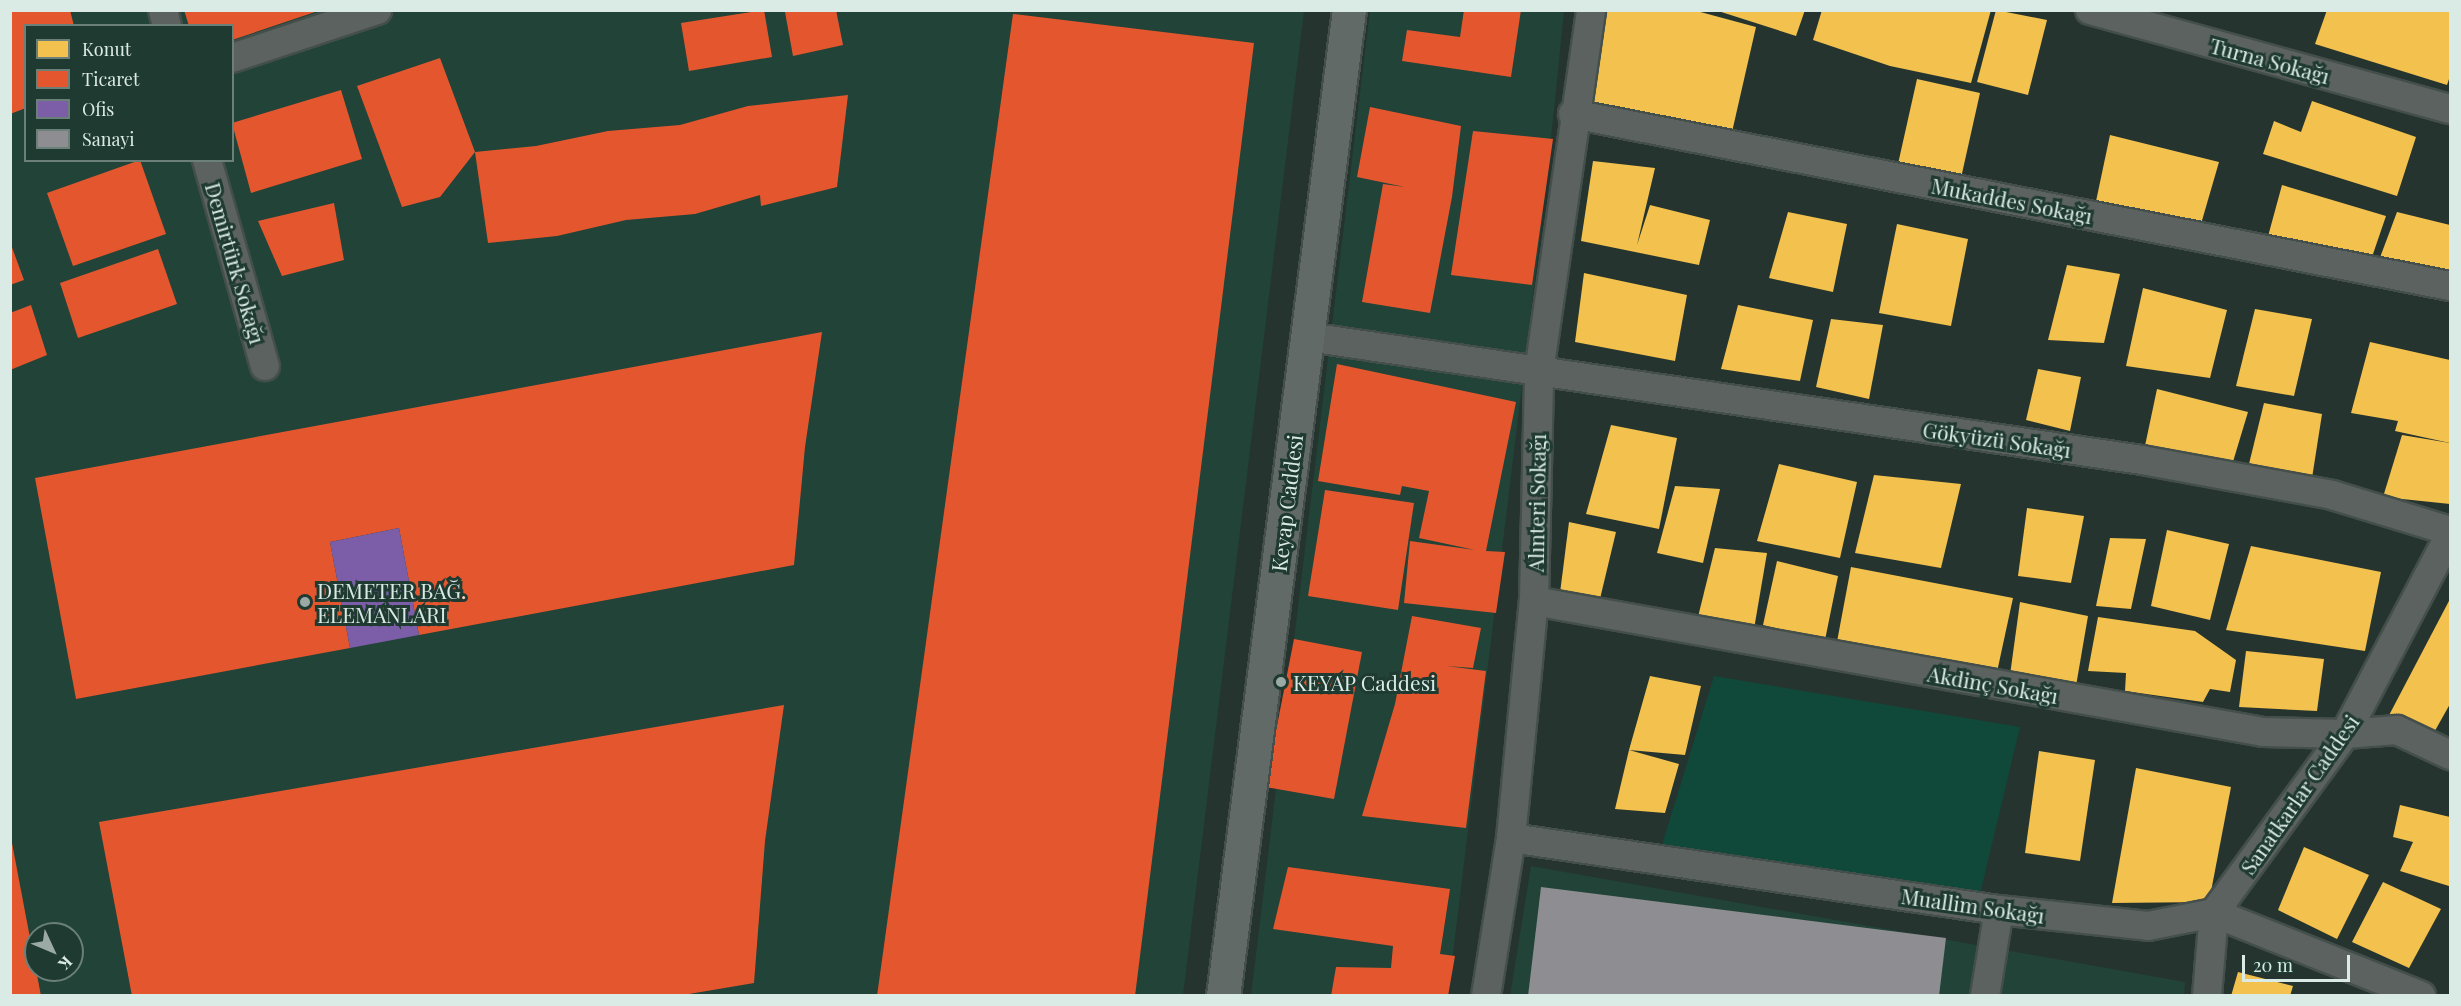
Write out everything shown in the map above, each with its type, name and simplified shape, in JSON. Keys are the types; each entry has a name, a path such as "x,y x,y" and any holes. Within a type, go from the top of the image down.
{"main road":[{"name":"Keyap Caddesi","path":"1223,996 1349,10"}],"street":[{"path":"234,57 377,10"},
{"name":"Alınteri Sokağı","path":"1486,996 1511,838 1534,601 1539,372 1573,114 1591,10"},
{"name":"Turna Sokağı","path":"2090,10 2451,109"},
{"name":"Mukaddes Sokağı","path":"1573,114 2451,286"},
{"name":"Demirtürk Sokağı","path":"208,162 265,366"},
{"name":"Gökyüzü Sokağı","path":"1308,337 2142,460 2332,495 2451,533"},
{"name":"Sanatkarlar Caddesi","path":"2214,914 2345,734 2451,533"},
{"name":"Akdinç Sokağı","path":"1534,601 2264,732 2345,734 2397,730 2451,755"},
{"name":"Muallim Sokağı","path":"1511,838 1999,910 2148,926 2214,914"},
{"path":"1985,996 1999,910"},
{"path":"2206,996 2214,914 2421,996"}],"shaded area":[{"path":"10,11 1304,11 1183,995 11,995"},
{"path":"1370,11 1564,11 1546,187 1448,995 1251,996"},
{"path":"1714,676 2020,727 1980,894 1661,848"},
{"path":"1531,866 2185,982 2184,996 1510,996"}],"building: Konut":[{"path":"1601,10 1693,10 1756,27 1732,132 1583,107"},
{"path":"1715,10 1805,10 1796,36"},
{"path":"1822,10 1991,10 1971,83 1890,66 1813,40"},
{"path":"1996,10 2047,20 2028,95 1977,82"},
{"path":"2327,10 2450,10 2450,76 2447,85 2315,44"},
{"path":"1917,79 1980,93 1959,187 1896,173"},
{"path":"2312,101 2416,137 2397,196 2263,154 2274,121 2301,132"},
{"path":"2110,135 2219,162 2201,224 2095,206"},
{"path":"1593,161 1655,168 1637,245 1650,205 1710,220 1699,265 1581,241"},
{"path":"2282,185 2386,216 2372,257 2267,240"},
{"path":"1788,212 1847,224 1833,292 1769,278"},
{"path":"2397,212 2450,225 2450,277 2378,263"},
{"path":"1897,224 1968,239 1951,326 1879,313"},
{"path":"2067,265 2120,274 2104,343 2048,340"},
{"path":"1584,273 1687,295 1675,361 1575,342"},
{"path":"2143,288 2227,310 2210,378 2126,366"},
{"path":"1738,305 1813,320 1800,381 1721,369"},
{"path":"2255,309 2312,319 2294,396 2236,386"},
{"path":"1831,319 1883,325 1869,399 1816,387"},
{"path":"2370,342 2450,360 2450,443 2395,431 2398,421 2351,413"},
{"path":"2038,369 2081,377 2070,431 2026,420"},
{"path":"2157,389 2248,412 2232,465 2142,460"},
{"path":"2264,403 2322,414 2312,478 2248,468"},
{"path":"1611,425 1677,438 1659,529 1586,514"},
{"path":"2402,435 2450,443 2450,504 2383,497"},
{"path":"1779,464 1857,482 1840,558 1757,541"},
{"path":"1874,475 1961,484 1941,568 1855,553"},
{"path":"1675,486 1720,489 1703,563 1657,553"},
{"path":"2027,508 2084,516 2071,583 2018,576"},
{"path":"1569,522 1616,532 1599,603 1560,593"},
{"path":"2167,530 2229,544 2210,620 2151,606"},
{"path":"2110,538 2146,539 2131,609 2096,606"},
{"path":"2251,546 2381,572 2365,651 2226,630"},
{"path":"1715,548 1767,553 1754,629 1697,621"},
{"path":"1777,561 1838,576 1825,640 1763,625"},
{"path":"1851,567 2013,598 1997,672 1836,647"},
{"path":"2450,599 2450,704 2432,736 2386,721"},
{"path":"2020,602 2088,616 2076,686 2010,675"},
{"path":"2098,617 2195,631 2236,660 2230,692 2210,689 2203,702 2125,691 2126,673 2088,671"},
{"path":"2246,651 2324,659 2317,711 2239,707"},
{"path":"1650,676 1701,686 1685,755 1629,750"},
{"path":"1629,750 1679,764 1665,813 1615,809"},
{"path":"2039,751 2095,760 2080,861 2025,853"},
{"path":"2136,768 2231,787 2209,902 2112,903"},
{"path":"2400,805 2450,817 2449,886 2400,871 2413,842 2393,837"},
{"path":"2304,847 2369,875 2337,939 2278,910"},
{"path":"2383,882 2441,909 2409,968 2352,942"},
{"path":"2238,972 2293,986 2290,996 2231,996"}],"building: Ticaret":[{"path":"10,10 70,10 74,24 24,24 24,109 10,114"},
{"path":"184,10 318,10 234,39 234,24 188,24"},
{"path":"764,10 772,57 689,71 681,23"},
{"path":"836,10 843,45 793,56 785,12"},
{"path":"1464,10 1521,10 1511,77 1402,61 1407,30 1460,37"},
{"path":"1013,14 1254,43 1135,996 877,996"},
{"path":"440,58 475,152 440,197 402,207 357,86"},
{"path":"341,90 362,159 251,193 234,130 234,122"},
{"path":"848,95 837,187 761,206 760,195 695,214 626,220 557,236 488,243 475,152 536,146 608,131 680,125 748,106"},
{"path":"1370,107 1461,126 1452,197 1430,313 1362,302 1383,184 1405,187 1357,177"},
{"path":"1473,131 1553,139 1532,285 1451,275"},
{"path":"134,162 141,162 166,234 73,266 47,193"},
{"path":"334,203 344,260 282,276 258,221"},
{"path":"10,242 24,280 10,285"},
{"path":"158,249 177,304 78,338 60,283"},
{"path":"31,305 47,355 10,370 10,313"},
{"path":"822,332 805,447 794,565 419,635 399,528 330,542 350,648 76,699 35,478"},
{"path":"1337,364 1516,402 1486,551 1505,552 1496,613 1404,603 1410,541 1475,550 1419,538 1429,491 1402,486 1400,495 1318,481"},
{"path":"1325,490 1414,503 1398,610 1308,596"},
{"path":"1412,616 1481,628 1473,668 1446,666 1486,671 1466,828 1362,816 1395,704"},
{"path":"1294,639 1362,652 1334,799 1265,787"},
{"path":"784,705 765,841 754,983 677,996 132,996 99,822"},
{"path":"10,843 12,843 27,922 24,922 24,982 38,982 41,996 10,996"},
{"path":"1288,867 1450,889 1440,954 1455,956 1448,996 1331,996 1336,967 1391,968 1393,946 1273,929"}],"building: Ofis":[{"path":"399,528 419,635 350,648 330,542"}],"building: Sanayi":[{"path":"1541,887 1946,938 1939,996 1528,996"}],"place":[{"name":"DEMETER BAĞ. ELEMANLARI","path":"305,602"},
{"name":"KEYAP Caddesi","path":"1281,682"}]}
